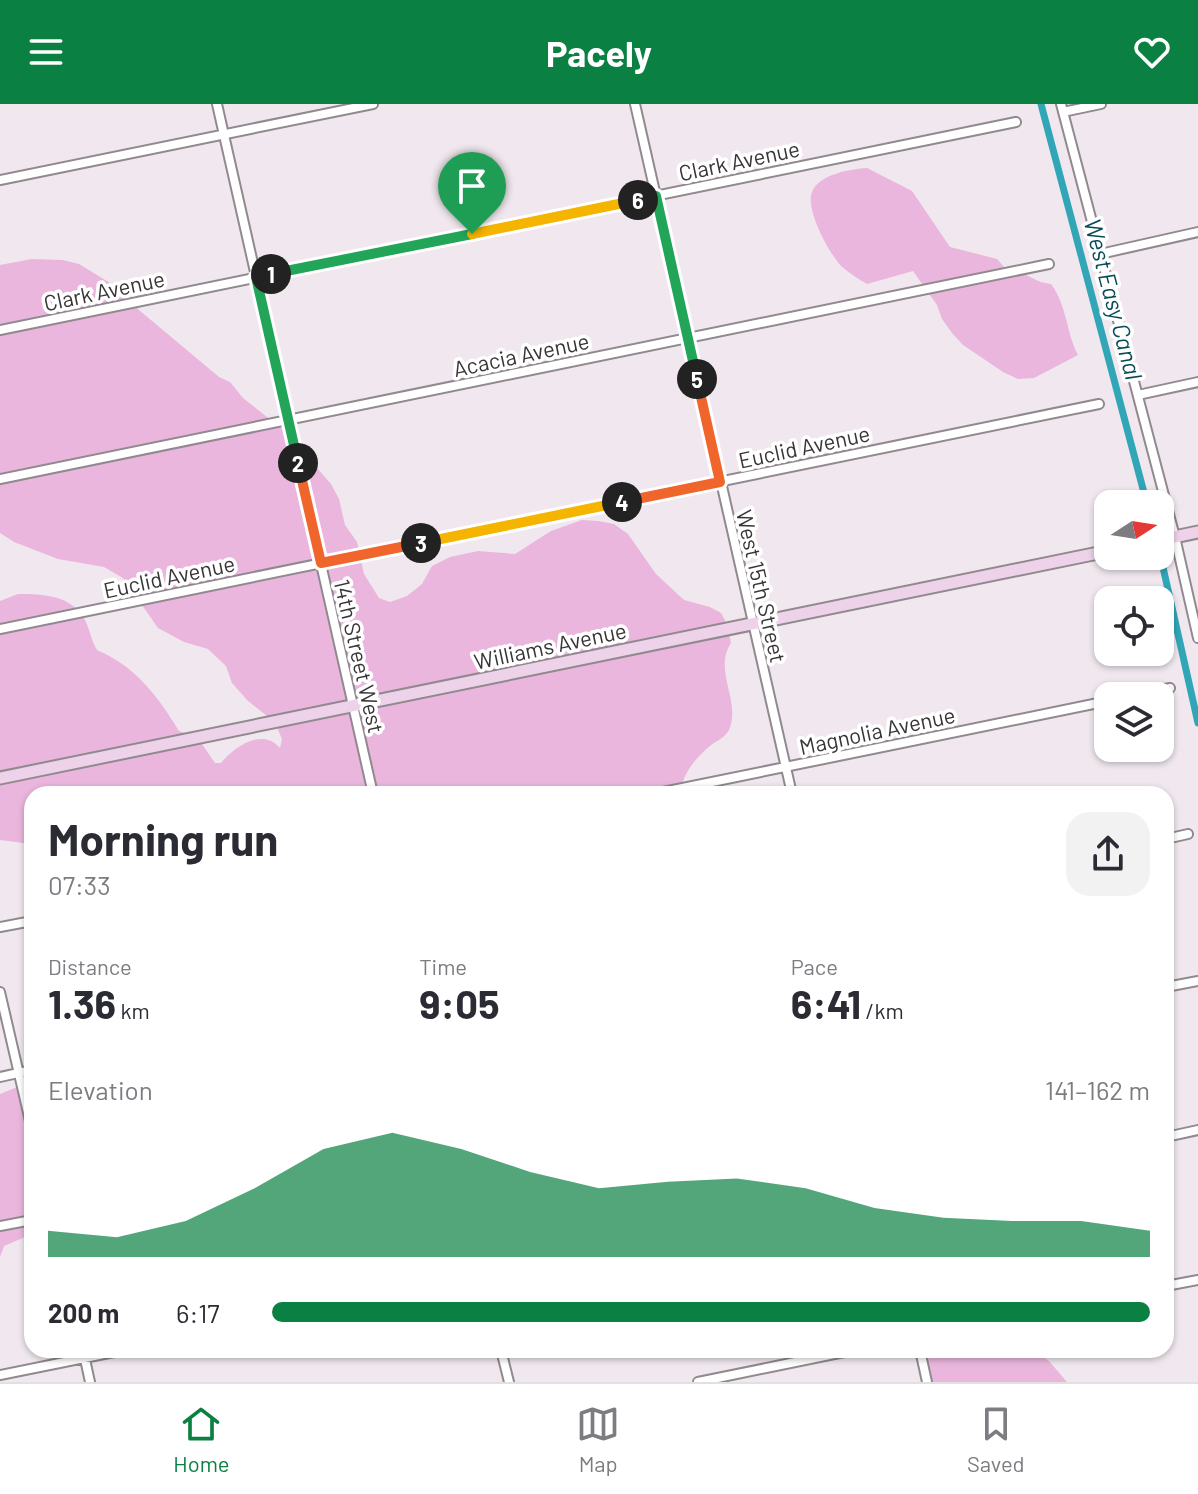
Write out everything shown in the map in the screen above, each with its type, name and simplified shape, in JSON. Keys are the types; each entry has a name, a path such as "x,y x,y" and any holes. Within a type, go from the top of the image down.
{"street":[{"name":"14th Street West","path":"217,104 371,786"},
{"path":"0,180 373,104"},
{"name":"West 15th Street","path":"635,104 790,786"},
{"path":"1101,104 1062,108 1175,537 1198,638"},
{"name":"Clark Avenue","path":"0,330 1016,122"},
{"path":"1100,254 1198,232"},
{"name":"Acacia Avenue","path":"0,479 1049,264"},
{"path":"1138,395 1198,382"},
{"name":"Euclid Avenue","path":"0,629 1099,404"},
{"path":"1175,537 1198,532"},
{"name":"Williams Avenue","path":"0,778 1094,554"},
{"name":"Magnolia Avenue","path":"692,786 1094,704"},
{"path":"1174,837 1188,834"},
{"path":"0,927 24,922"},
{"path":"1174,986 1198,981"},
{"path":"0,992 24,1095"},
{"path":"0,1077 24,1072"},
{"path":"1174,1135 1198,1130"},
{"path":"0,1226 24,1222"},
{"path":"1174,1284 1198,1280"},
{"path":"0,1375 68,1358"},
{"path":"85,1358 90,1382"},
{"path":"503,1358 509,1382"},
{"path":"698,1382 815,1358"},
{"path":"922,1358 927,1382"}],"shaded area":[{"path":"867,168 912,191 950,247 997,259 1005,268 1051,284 1078,355 1034,378 1018,379 963,345 942,319 937,305 913,271 867,284 841,266 815,219 812,192 828,177"},
{"path":"32,259 79,264 115,286 139,310 219,377 230,382 243,398 286,432 331,484 339,499 345,525 357,542 364,574 379,598 390,602 407,596 422,584 432,566 450,557 478,551 515,554 551,531 582,520 598,521 614,524 628,534 656,574 684,600 721,613 727,624 271,719 248,701 232,683 226,666 208,649 184,642 158,628 123,578 104,567 58,559 14,542 0,533 0,265"},
{"path":"18,594 47,596 73,605 85,620 97,650 134,673 154,694 179,731 192,735 0,774 0,601"},
{"path":"729,633 731,643 725,663 732,704 730,728 690,767 682,786 24,786 24,844 0,840 0,782 200,741 215,763 221,763 233,751 257,739 273,742 280,748 282,739 276,725"},
{"path":"24,1084 24,1237 4,1246 0,1257 0,1094"},
{"path":"924,1358 1045,1358 1067,1382 930,1382"}],"waterway":[{"name":"West Easy Canal","path":"1041,104 1143,490"},
{"name":"West Easy Canal","path":"1164,570 1198,723"}],"route":[{"path":"656,196 720,482 321,563 256,277 472,234 656,196"}]}
